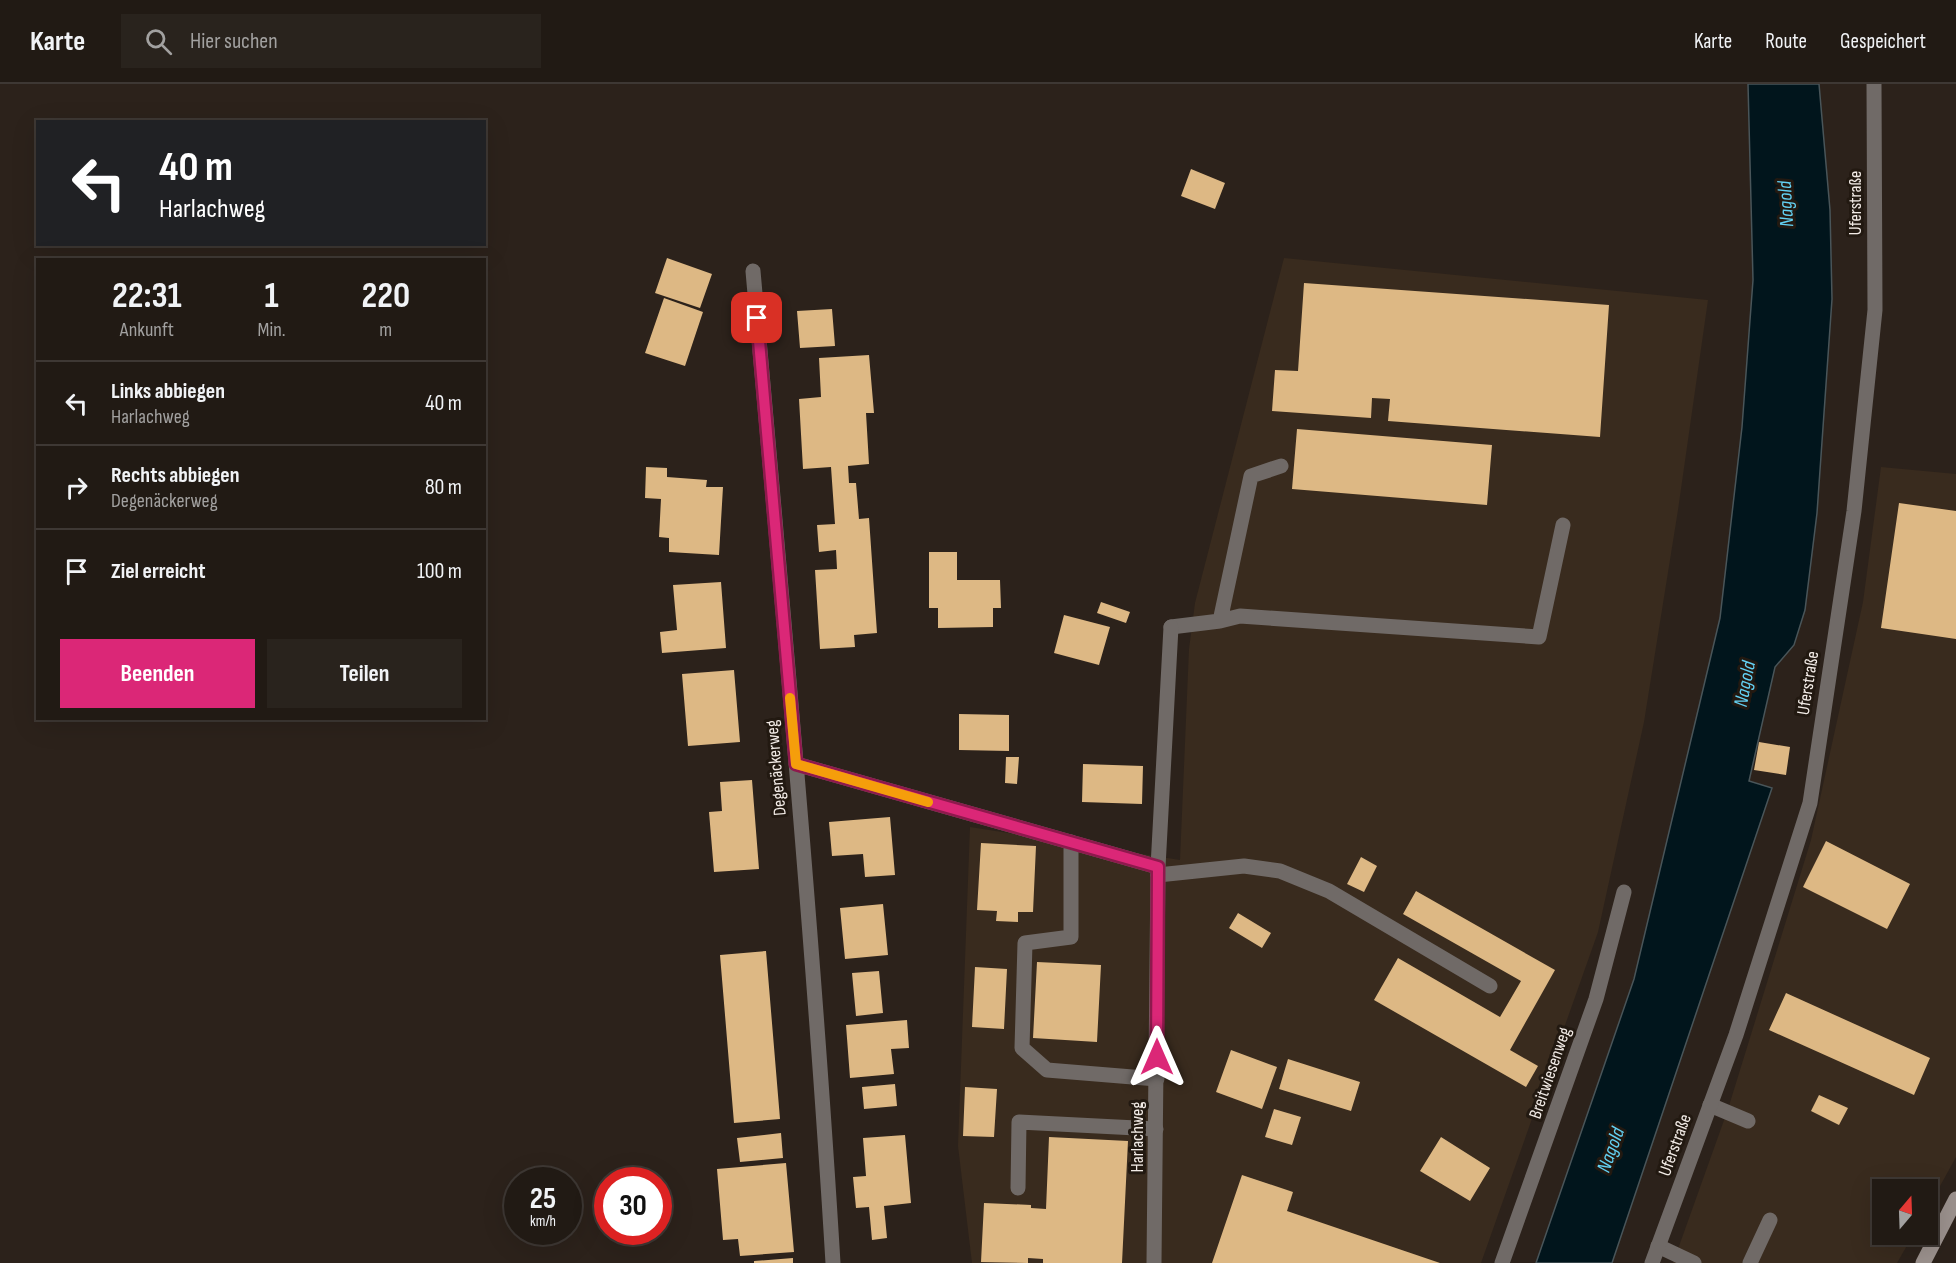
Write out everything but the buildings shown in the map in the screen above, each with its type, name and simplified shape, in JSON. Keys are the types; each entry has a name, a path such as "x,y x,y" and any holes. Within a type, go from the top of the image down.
{"main road":[{"path":"1923,1263 1956,1199"}],"street":[{"name":"Uferstraße","path":"1652,1263 1736,1035 1810,803 1854,511 1875,310 1874,84"},
{"name":"Degenäckerweg","path":"753,271 796,764 833,1263"},
{"path":"1281,466 1251,476 1220,621 1240,616 1539,637 1563,525"},
{"name":"Harlachweg","path":"1154,1263 1158,871 1171,627 1220,621"},
{"path":"796,764 1071,842 1158,871 1244,866 1280,871 1329,891 1490,986"},
{"path":"1071,842 1071,937 1025,943 1022,1048 1047,1070 1157,1079"},
{"name":"Breitwiesenweg","path":"1502,1263 1596,999 1624,892"},
{"path":"1710,1105 1748,1121"},
{"path":"1018,1188 1019,1122 1156,1129"},
{"path":"1750,1263 1770,1220"},
{"path":"1658,1246 1694,1263"}],"shaded area":[{"path":"1284,258 1708,300 1678,510 1644,722 1598,932 1481,1263 972,1263 958,1146 970,827 1180,860 1189,649 1195,603"},
{"path":"1881,467 1956,474 1956,1157 1938,1190 1938,1179 1872,1179 1872,1245 1907,1245 1897,1263 1673,1263 1728,1109 1811,840 1863,602"}],"water":[{"name":"Nagold","path":"1748,84 1819,84 1830,210 1832,299 1817,513 1805,610 1794,645 1775,667 1749,781 1772,788 1612,1263 1536,1263 1634,979 1720,618 1742,427 1753,280"}],"slow traffic":[{"path":"790,698 796,764 928,802"}],"route":[{"path":"757,318 796,764 1158,867 1157,1057"}]}
